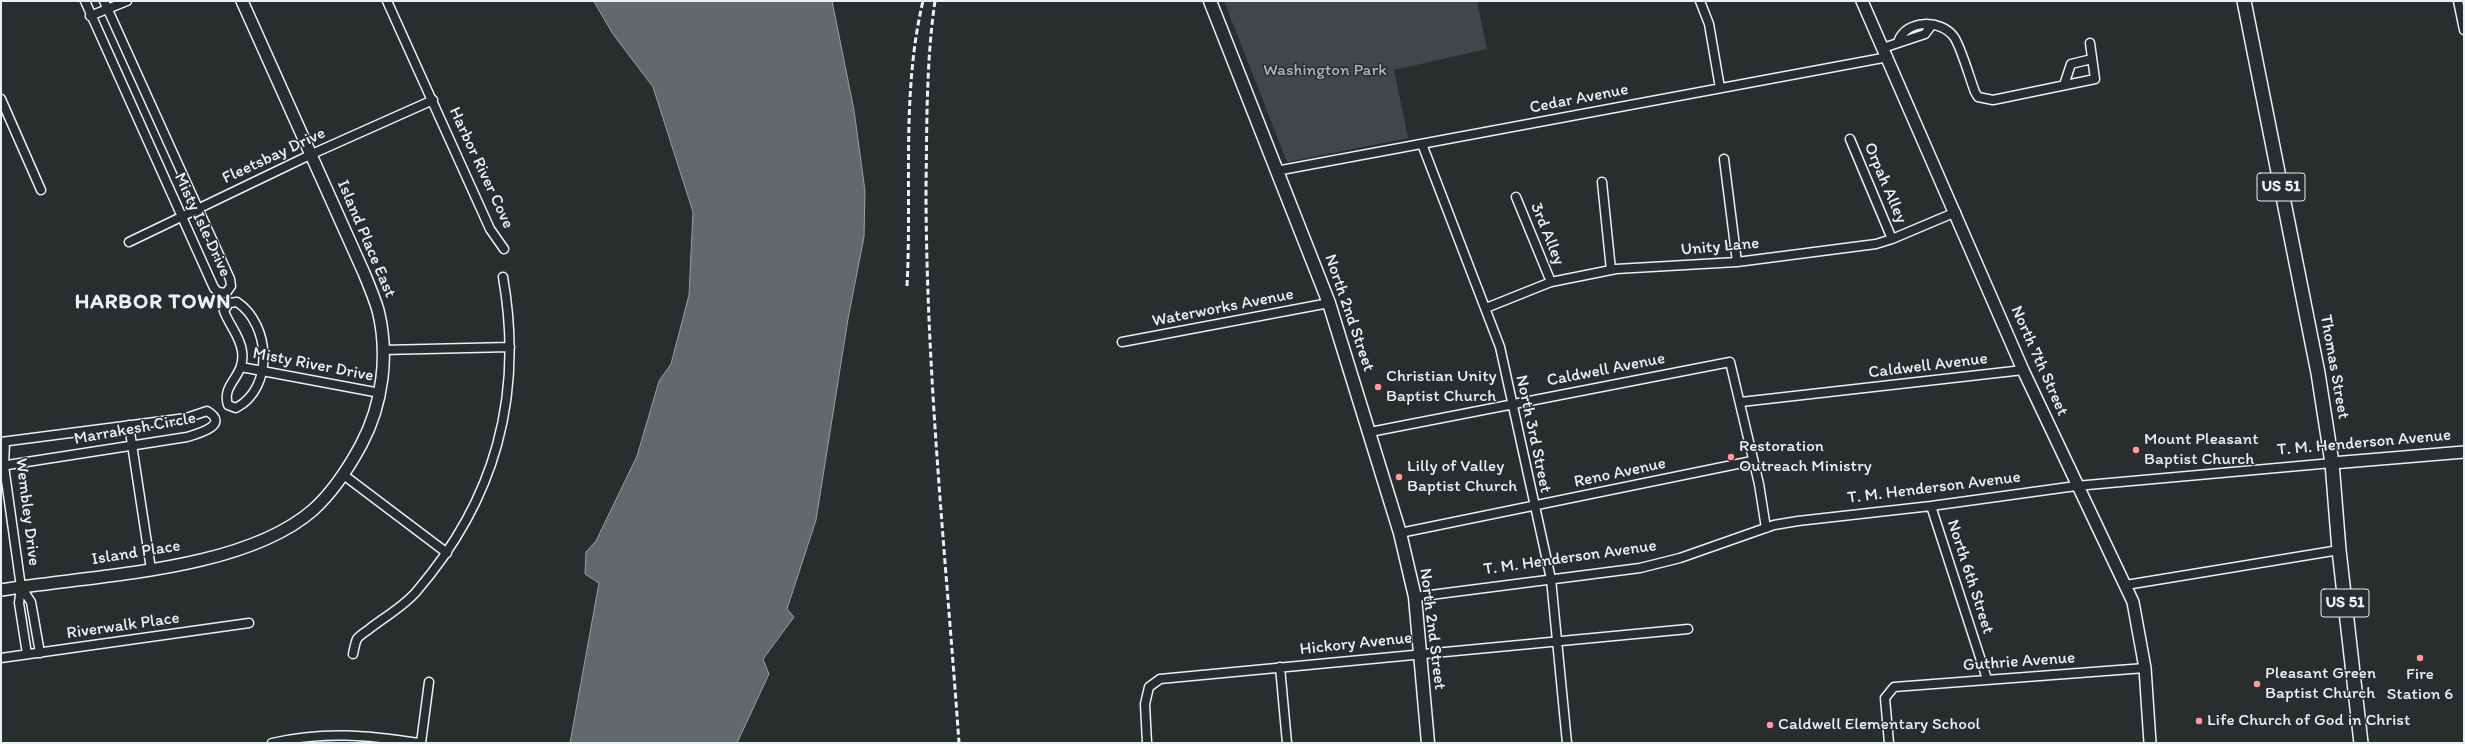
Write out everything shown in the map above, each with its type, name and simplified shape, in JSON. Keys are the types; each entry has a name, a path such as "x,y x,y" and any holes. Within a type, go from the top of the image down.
{"main road":[{"name":"North 2nd Street","path":"1210,1 1329,303 1400,533 1415,597 1428,743"},
{"name":"Thomas Street","path":"2244,1 2313,345 2332,463 2339,550 2361,743"}],"street":[{"name":"Misty Isle Drive","path":"85,1 90,16 214,288 218,292 226,293 232,286 230,279 104,1"},
{"path":"90,16 108,10 127,1"},
{"name":"Island Place East","path":"242,1 312,154 370,288 378,310 383,350 380,393 370,429 345,476 312,510 273,536"},
{"name":"Harbor River Cove","path":"387,1 490,229 504,249"},
{"path":"1700,1 1709,24 1720,88"},
{"name":"North 7th Street","path":"1862,1 1956,212 2023,370 2076,486 2126,585 2137,617 2146,668 2150,743"},
{"path":"2458,1 2464,30"},
{"path":"1898,42 1901,32 1911,26 1922,24 1944,29 1954,37 1978,97 1993,100 2095,79 2090,43"},
{"name":"Cedar Avenue","path":"1276,171 1720,88 1885,52 1898,42 1907,42 1925,34 1931,26"},
{"path":"2064,85 2071,64 2092,59"},
{"path":"1,98 41,190"},
{"name":"Fleetsbay Drive","path":"129,242 312,154 433,100"},
{"name":"Orpah Alley","path":"1850,139 1892,239"},
{"name":"North 3rd Street","path":"1422,144 1500,347 1533,506 1551,579 1567,743"},
{"path":"1724,159 1737,262"},
{"path":"1602,182 1611,270"},
{"name":"3rd Alley","path":"1516,197 1551,282"},
{"name":"Unity Lane","path":"1486,308 1551,282 1611,270 1737,262 1876,244 1892,239 1956,212"},
{"path":"353,654 357,639 414,594 447,553 470,517 498,447 505,411 510,347 509,313 503,277"},
{"path":"237,302 245,307 261,338 264,356 262,372 252,396 236,408 228,405 225,397 228,388 238,376 241,367 242,351 224,311 229,303 237,302"},
{"name":"Waterworks Avenue","path":"1122,342 1329,303"},
{"path":"383,350 510,347"},
{"name":"Caldwell Avenue","path":"1370,432 1512,403 1730,362 1741,402 2023,370"},
{"name":"Misty River Drive","path":"241,367 380,393"},
{"path":"1741,402 1752,462 1759,484 1766,528"},
{"name":"Marrakesh Circle","path":"3,442 186,418 207,411 214,420 212,427 207,432 132,446 3,466"},
{"path":"129,425 151,569"},
{"name":"Wembley Drive","path":"3,442 3,466 21,587"},
{"name":"T. M. Henderson Avenue","path":"1415,597 1640,568 1680,558 1766,528 1798,521 1931,506 2076,486 2464,452"},
{"name":"Reno Avenue","path":"1400,533 1752,462"},
{"path":"345,476 447,553"},
{"name":"North 6th Street","path":"1931,506 1987,679"},
{"name":"Island Place","path":"1,590 151,569 214,557 250,546 273,536"},
{"path":"2126,585 2339,550"},
{"path":"21,587 31,602 40,653"},
{"path":"21,587 20,603 27,654"},
{"name":"Riverwalk Place","path":"1,658 249,623"},
{"name":"Hickory Avenue","path":"1147,743 1145,704 1149,688 1160,679 1558,640 1688,629"},
{"path":"1280,667 1287,743"},
{"name":"Guthrie Avenue","path":"1889,743 1885,698 1894,687 2146,668"},
{"path":"272,743 299,737 363,735 420,743 429,682"}],"green space":[{"name":"Washington Park","path":"1224,1 1477,1 1487,49 1394,70 1408,138 1287,162"}],"shaded area":[{"path":"594,1 832,1 854,110 865,191 864,237 848,319 816,520 787,609 794,617 763,659 769,674 737,743 570,743 599,583 585,574 586,552 596,541 637,456 659,381 671,364 689,295 693,212 653,87 613,34"}],"railway":[{"path":"907,286 909,143 912,71 916,36 923,1"},
{"path":"935,1 930,47 926,187 929,326 959,743"}],"place":[{"name":"Christian Unity Baptist Church","path":"1378,387"},
{"name":"Mount Pleasant Baptist Church","path":"2136,450"},
{"name":"Restoration Outreach Ministry","path":"1731,457"},
{"name":"Lilly of Valley Baptist Church","path":"1399,477"},
{"name":"Fire Station 6","path":"2420,658"},
{"name":"Pleasant Green Baptist Church","path":"2257,684"},
{"name":"Life Church of God in Christ","path":"2199,721"},
{"name":"Caldwell Elementary School","path":"1770,725"}],"district":[{"name":"HARBOR TOWN","path":"153,303"}]}
